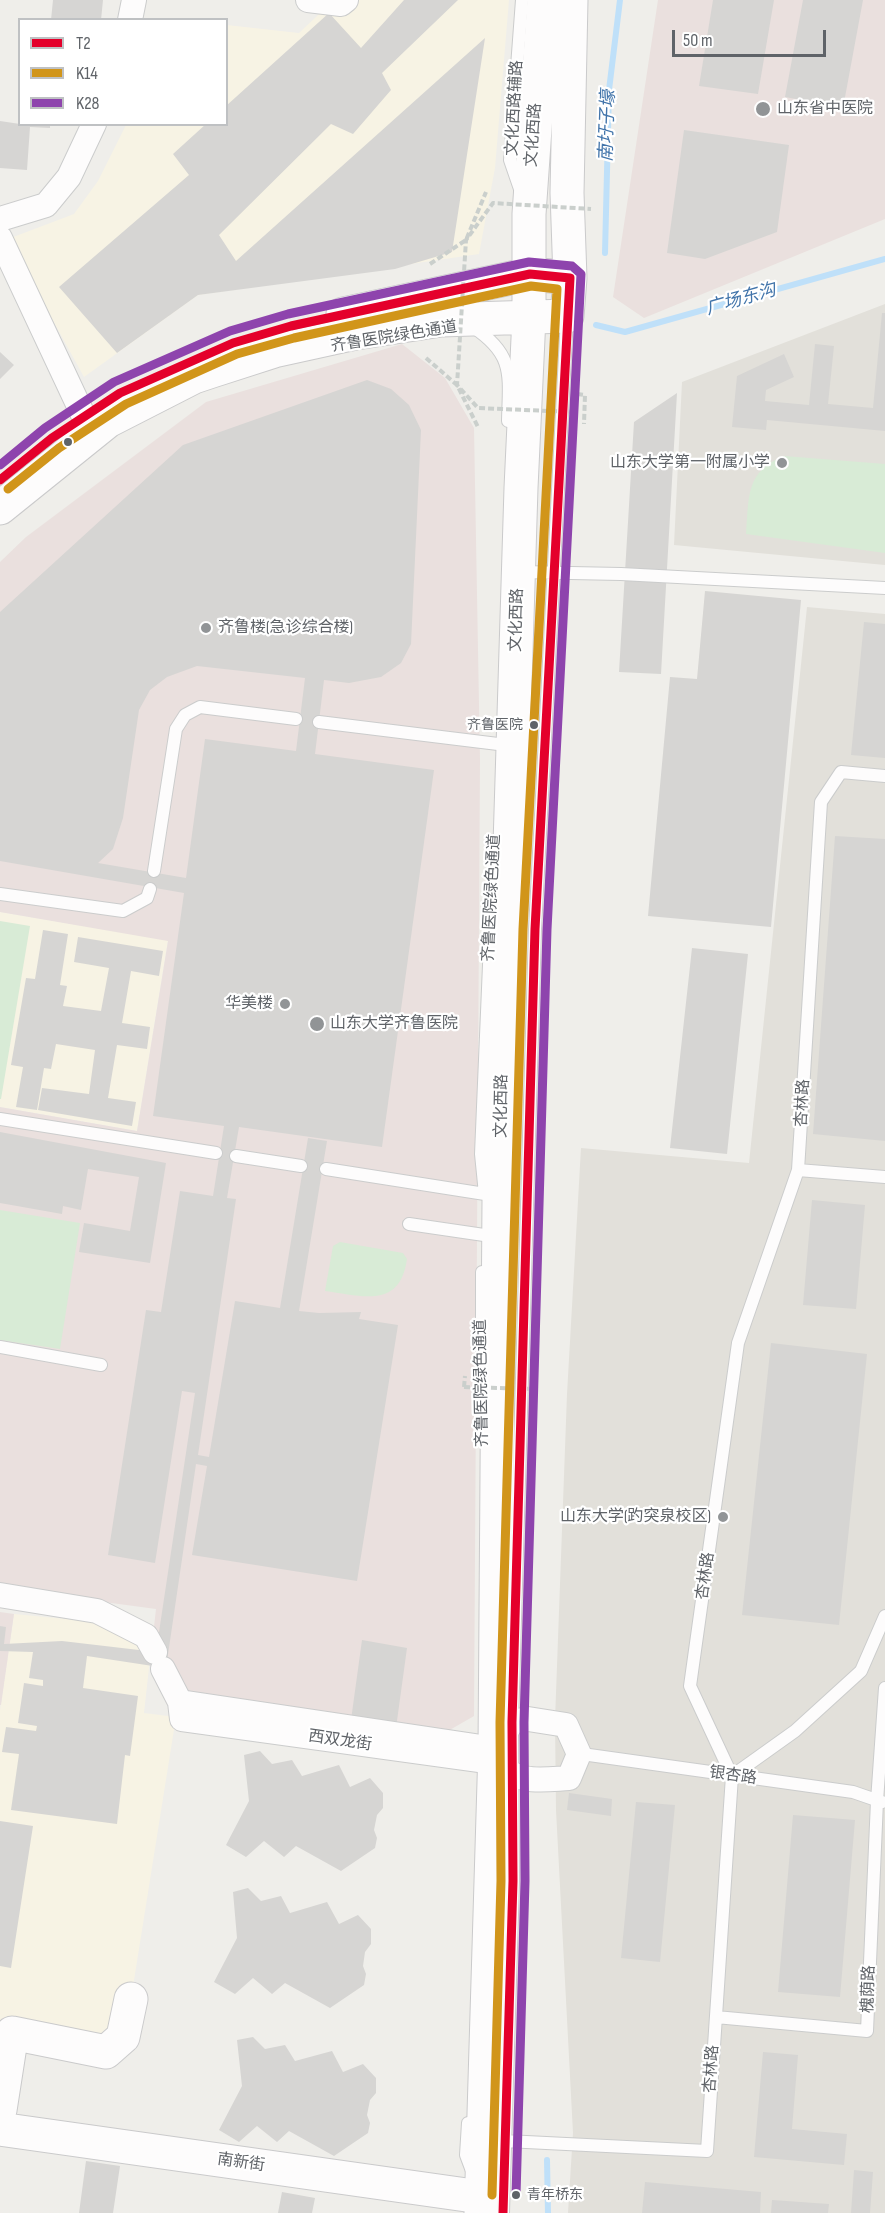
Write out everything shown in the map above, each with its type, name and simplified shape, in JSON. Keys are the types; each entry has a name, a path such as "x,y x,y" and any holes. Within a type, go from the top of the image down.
{"main road":[{"name":"文化西路","path":"488,2208 505,1752 499,1201 529,317 529,214 544,0"},
{"name":"文化西路","path":"567,316 570,278 567,193 571,0"},
{"path":"0,480 52,438 120,393 233,343 291,326 530,274 570,278"},
{"path":"0,508 108,421 194,377 274,351 356,333 441,320 567,316"},
{"path":"0,2110 6,2032 106,2052 123,2037 131,1999"},
{"name":"南新街","path":"0,2129 488,2208"}],"street":[{"path":"130,18 134,0"},
{"path":"308,0 341,4 346,0"},
{"path":"0,219 46,205 69,177 93,126"},
{"path":"0,238 84,417"},
{"name":"西双龙街","path":"0,1595 97,1611 146,1636 180,1702 182,1719 505,1752"},
{"path":"566,1725 580,1754 569,1778 505,1752 566,1725"}],"lane":[{"name":"文化西路辅路","path":"522,0 510,160 529,214"},
{"path":"474,2005 505,1752 535,929 567,316"},
{"name":"齐鲁医院绿色通道","path":"212,371 342,344 471,326 490,339 503,354 509,377 508,435"},
{"path":"519,572 621,574 885,588"},
{"path":"154,872 176,729 185,716 200,707 296,719"},
{"path":"319,722 498,744"},
{"name":"杏林路","path":"506,2141 707,2151 732,1776 690,1686 738,1343 798,1170 821,802 841,772 885,776"},
{"name":"齐鲁医院绿色通道","path":"485,1208 481,1154 493,883"},
{"path":"0,894 123,911 147,898 150,889"},
{"path":"0,1119 216,1153"},
{"path":"236,1156 300,1166"},
{"path":"326,1169 485,1194"},
{"path":"798,1170 885,1177"},
{"name":"齐鲁医院绿色通道","path":"409,1224 483,1242 482,1390"},
{"path":"0,1347 101,1365"},
{"path":"483,1521 505,1752 513,1881 506,2141 488,2208"},
{"path":"732,1776 795,1731 861,1671 885,1616"},
{"name":"槐荫路","path":"716,2017 867,2031 881,1802 885,1688"},
{"name":"银杏路","path":"580,1754 853,1792 881,1802"},
{"path":"468,2109 466,2155 488,2208"}],"path":[{"path":"478,427 457,385 466,240 486,192"},
{"path":"429,264 466,240 493,203 591,209"},
{"path":"426,358 457,385 478,408 575,412 576,394 585,395 584,424"},
{"path":"465,1387 538,1389"}],"shaded area":[{"path":"334,0 509,0 495,168 479,254 198,295 84,377 8,239 74,214 98,181 126,126 228,126 228,25 299,33"},
{"name":"山东省中医院","path":"658,0 885,0 885,219 644,318 613,297"},
{"name":"山东大学第一附属小学","path":"885,304 885,565 674,545 682,382"},
{"name":"山东大学齐鲁医院","path":"402,344 445,378 474,428 480,760 474,1716 441,1735 191,1698 153,1636 156,1609 0,1588 0,1107 137,1131 168,941 0,912 0,562 26,537 206,402"},
{"name":"山东大学(趵突泉校区)","path":"807,607 885,614 885,2213 568,2213 573,2133 556,1810 555,1720 567,1394 581,1148 749,1163"},
{"path":"0,912 168,940 137,1131 0,1107"},
{"path":"0,1612 14,1614 1,1705 0,1705"},
{"path":"14,1614 108,1623 151,1650 144,1713 176,1717 131,1999 106,2052 0,2026 0,1710"}],"green space":[{"path":"784,456 885,464 885,553 746,534 751,487 762,469"},
{"path":"0,921 30,926 1,1099 0,1099"},
{"path":"0,1210 80,1223 60,1349 0,1340"},
{"path":"340,1242 403,1253 407,1259 403,1275 397,1286 378,1296 325,1291 333,1246"}],"building":[{"path":"53,0 103,0 101,18 51,18"},
{"path":"404,0 458,0 382,73 391,90 353,134 331,124 219,235 236,261 485,38 452,252 395,269 198,295 117,353 59,287 189,175 173,154 204,126 228,126 228,104 329,13 361,48"},
{"path":"713,0 774,0 758,94 699,86"},
{"path":"803,0 863,0 843,108 785,97"},
{"path":"0,121 18,124 18,126 50,126 50,128 30,127 27,170 0,168"},
{"path":"684,130 789,145 777,232 705,259 667,253"},
{"path":"882,313 885,313 885,431 767,420 766,430 732,427 737,376 784,354 794,377 766,390 765,401 809,405 815,344 834,346 828,404 873,408"},
{"path":"0,352 14,365 0,379"},
{"path":"367,380 391,389 409,405 421,430 411,644 401,663 381,677 349,683 324,680 315,754 434,770 382,1147 239,1127 227,1198 236,1199 198,1455 209,1457 235,1301 280,1308 308,1138 327,1141 299,1311 361,1312 359,1319 398,1325 357,1581 192,1555 207,1466 196,1464 166,1668 87,1656 83,1688 138,1696 130,1756 125,1755 117,1824 11,1810 19,1754 2,1752 6,1727 36,1731 37,1726 18,1723 24,1683 43,1686 43,1680 29,1678 33,1652 0,1651 0,1626 6,1627 4,1644 62,1641 156,1652 195,1393 182,1391 155,1563 108,1555 146,1310 161,1312 180,1191 213,1196 224,1126 153,1116 184,893 0,861 0,612 183,445","holes":["197,666 305,678 296,751 205,739 186,878 98,863 113,849 123,818 139,710 150,690 167,677"]},
{"path":"677,393 661,674 619,672 634,422"},
{"path":"705,591 801,600 771,927 648,916 670,677 697,679"},
{"path":"864,622 885,624 885,758 851,755"},
{"path":"835,836 885,839 885,1141 813,1134"},
{"path":"43,930 68,934 60,985 67,986 63,1006 101,1011 109,968 74,962 78,937 163,951 159,976 131,971 122,1023 150,1027 147,1049 117,1045 108,1098 136,1102 132,1126 38,1110 42,1088 89,1094 95,1050 56,1044 51,1069 44,1068 37,1110 16,1107 23,1067 11,1065 26,978 35,979"},
{"path":"692,948 748,954 727,1154 670,1148"},
{"path":"0,1132 166,1163 150,1263 79,1252 84,1223 130,1231 139,1177 88,1169 81,1210 63,1206 62,1214 0,1203"},
{"path":"812,1200 865,1205 856,1309 803,1305"},
{"path":"771,1343 867,1354 839,1625 742,1615"},
{"path":"362,1640 407,1648 396,1728 351,1720"},
{"path":"260,1751 272,1764 292,1760 302,1776 339,1765 350,1787 370,1778 383,1793 383,1808 377,1815 374,1830 377,1838 375,1848 341,1871 296,1846 284,1857 264,1841 246,1857 226,1845 249,1801 244,1755"},
{"path":"569,1793 612,1799 611,1816 567,1810"},
{"path":"636,1802 675,1805 660,1962 621,1958"},
{"path":"793,1815 855,1820 840,1997 778,1992"},
{"path":"0,1821 33,1826 11,1968 0,1966"},
{"path":"248,1888 261,1901 281,1896 290,1913 327,1902 339,1924 358,1915 371,1929 371,1944 365,1952 363,1966 366,1974 364,1985 330,2008 285,1983 272,1994 253,1978 235,1994 214,1982 237,1938 233,1892"},
{"path":"253,2037 265,2049 285,2045 295,2061 332,2051 343,2072 363,2064 376,2078 376,2093 370,2100 367,2115 370,2123 368,2133 334,2156 289,2131 277,2142 257,2126 239,2142 219,2130 242,2086 237,2040"},
{"path":"763,2052 798,2055 792,2129 847,2134 844,2165 754,2157"},
{"path":"86,2161 120,2166 113,2213 79,2213"},
{"path":"854,2170 873,2172 870,2213 851,2213"},
{"path":"645,2182 761,2192 760,2213 642,2213"},
{"path":"282,2192 315,2198 312,2213 278,2213"},
{"path":"772,2200 829,2204 828,2213 771,2213"}],"waterway":[{"name":"南圩子壕","path":"605,253 609,90 620,0"},
{"name":"广场东沟","path":"596,325 625,332 885,259"},
{"name":"南圩子壕","path":"547,2160 548,2213"}],"transit line":[{"name":"K28","path":"0,465 45,428 114,382 230,331 288,314 529,262 572,266 581,274 547,929 524,1722 525,1881 516,2195"},
{"name":"T2","path":"0,480 52,438 120,393 233,343 291,326 530,274 570,278 535,929 512,1722 513,1881 503,2213"},
{"name":"K14","path":"8,489 59,448 126,404 237,354 294,338 531,286 557,289 523,929 500,1722 501,1881 492,2195"}],"place":[{"name":"山东省中医院","path":"763,109"},
{"name":"山东大学第一附属小学","path":"782,463"},
{"name":"齐鲁楼(急诊综合楼)","path":"206,628"},
{"name":"齐鲁医院","path":"534,725"},
{"name":"华美楼","path":"285,1004"},
{"name":"山东大学齐鲁医院","path":"317,1024"},
{"name":"山东大学(趵突泉校区)","path":"723,1517"},
{"name":"青年桥东","path":"516,2195"}]}
